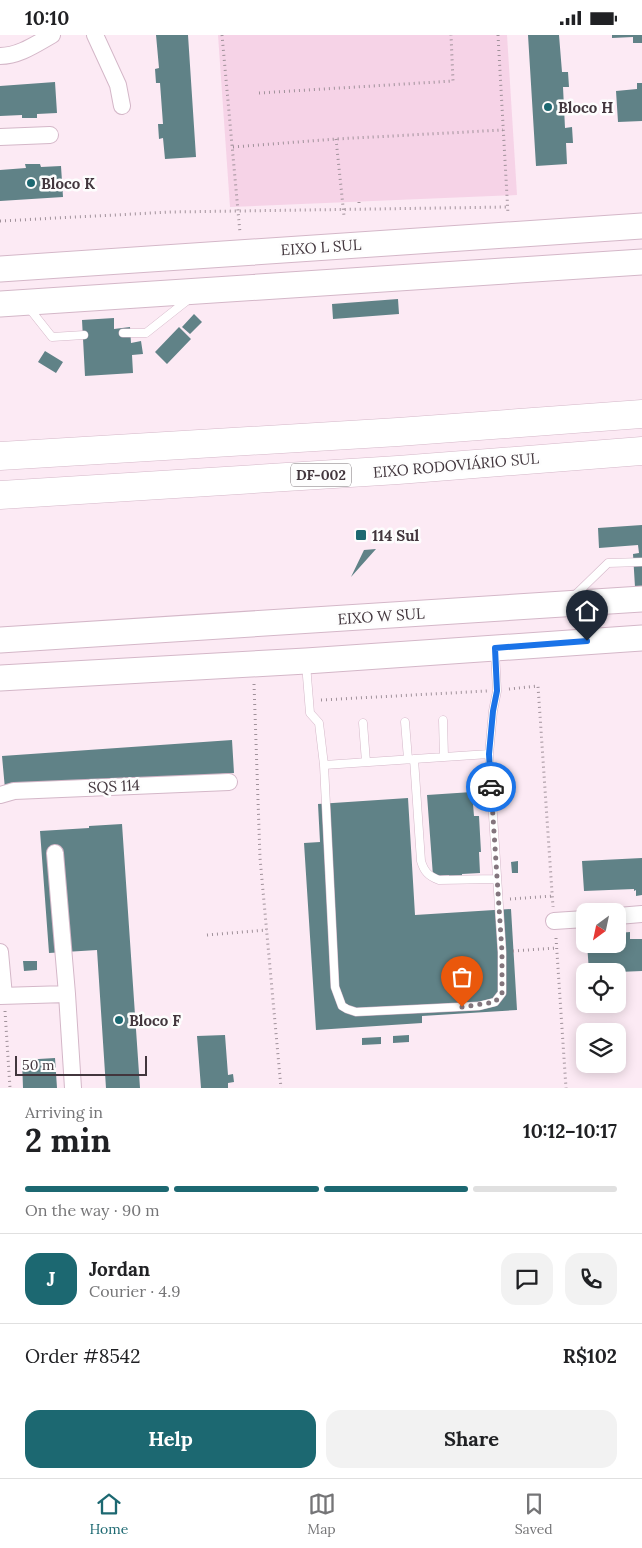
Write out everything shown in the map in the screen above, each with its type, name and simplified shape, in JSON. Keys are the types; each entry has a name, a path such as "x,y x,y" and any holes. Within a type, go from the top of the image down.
{"highway":[{"path":"0,457 398,432 642,414"},
{"name":"EIXO RODOVIÁRIO SUL","path":"0,495 398,470 642,451"}],"main road":[{"name":"EIXO L SUL","path":"0,269 242,251 642,226"},
{"path":"0,304 642,262"},
{"name":"EIXO W SUL","path":"0,640 642,599"},
{"path":"0,678 306,661 642,638"}],"street":[{"path":"0,56 10,55 29,48 52,35"},
{"path":"95,35 118,85 122,106"},
{"path":"0,137 50,135"},
{"name":"SQS 114","path":"0,795 14,791 229,782"},
{"path":"55,853 73,1088"},
{"path":"626,916 642,915"},
{"path":"554,921 576,920"},
{"path":"0,952 2,996 67,993"}],"lane":[{"path":"123,333 146,333 199,291"},
{"path":"25,302 52,337 84,335"},
{"path":"565,604 608,563 642,562"},
{"path":"306,661 310,713 319,723 324,765 335,987 342,1005 356,1013 479,1006 495,1002 502,993 502,957 489,754 497,691 495,648"},
{"path":"443,720 444,757"},
{"path":"405,722 411,759 421,861 424,871 439,880 497,879"},
{"path":"363,723 366,762"},
{"path":"324,765 489,754"}],"path":[{"path":"222,35 242,251"},
{"path":"259,93 453,81 451,35"},
{"path":"498,35 509,235"},
{"path":"233,147 336,139 503,130"},
{"path":"336,139 344,216"},
{"path":"0,221 171,212 508,207"},
{"path":"251,664 255,690 260,858 282,1088"},
{"path":"508,689 538,686 566,1088"},
{"path":"320,709 319,700 490,691"},
{"path":"506,899 553,896"},
{"path":"207,935 267,930"},
{"path":"513,951 556,948"},
{"path":"2,996 10,1088"}],"shaded area":[{"path":"218,35 507,35 517,195 230,207"}],"building":[{"path":"156,35 188,35 196,157 165,159 163,138 159,139 158,124 163,124 160,83 156,83 155,69 159,68"},
{"name":"Bloco H","path":"528,35 559,35 562,72 568,72 569,87 563,87 565,128 572,127 573,143 566,143 567,164 536,166"},
{"path":"612,35 642,35 642,43 633,43 633,37 612,38"},
{"path":"55,82 57,113 37,114 37,118 22,118 22,115 0,116 0,86"},
{"path":"637,83 642,83 642,121 618,122 616,91 637,89"},
{"name":"Bloco K","path":"25,164 40,164 41,167 61,166 63,197 0,201 0,170 26,168"},
{"path":"398,299 399,314 333,319 332,304"},
{"path":"194,314 202,322 190,334 182,327"},
{"path":"114,318 114,329 130,327 131,343 141,341 143,354 132,355 133,373 85,376 82,320"},
{"path":"179,327 191,339 167,364 155,352"},
{"path":"45,351 63,362 56,373 38,362"},
{"path":"642,525 642,586 635,587 633,554 639,553 638,545 599,548 598,528"},
{"path":"376,549 351,577 364,550"},
{"path":"232,740 234,773 5,789 2,756"},
{"path":"472,792 474,816 479,816 480,873 462,874 462,879 450,880 449,875 433,876 427,795"},
{"path":"408,798 415,915 511,909 517,1010 422,1016 422,1023 316,1030 304,843 320,842 318,804"},
{"name":"Bloco F","path":"122,824 140,1088 106,1088 97,950 49,953 40,831"},
{"path":"642,858 642,895 636,896 636,890 634,891 634,889 584,891 582,861"},
{"path":"518,861 518,873 512,873 511,862"},
{"path":"626,932 630,932 630,939 642,939 642,971 626,972 626,963 588,963 588,953 626,953"},
{"path":"23,961 37,961 37,970 24,971"},
{"path":"225,1035 228,1075 233,1074 234,1082 228,1083 228,1088 201,1088 197,1036"},
{"path":"409,1035 409,1042 393,1043 393,1036"},
{"path":"381,1037 381,1044 362,1045 362,1038"},
{"path":"55,1058 57,1088 23,1088 22,1060"}],"way so far":[{"path":"462,1007 479,1006 495,1002 502,993 502,952 491,787"}],"place":[{"name":"Bloco H","path":"548,107"},
{"name":"Bloco K","path":"31,183"},
{"name":"114 Sul","path":"361,535"},
{"name":"Bloco F","path":"119,1020"}],"route":[{"path":"491,787 489,754 497,691 495,648 587,641"}]}
